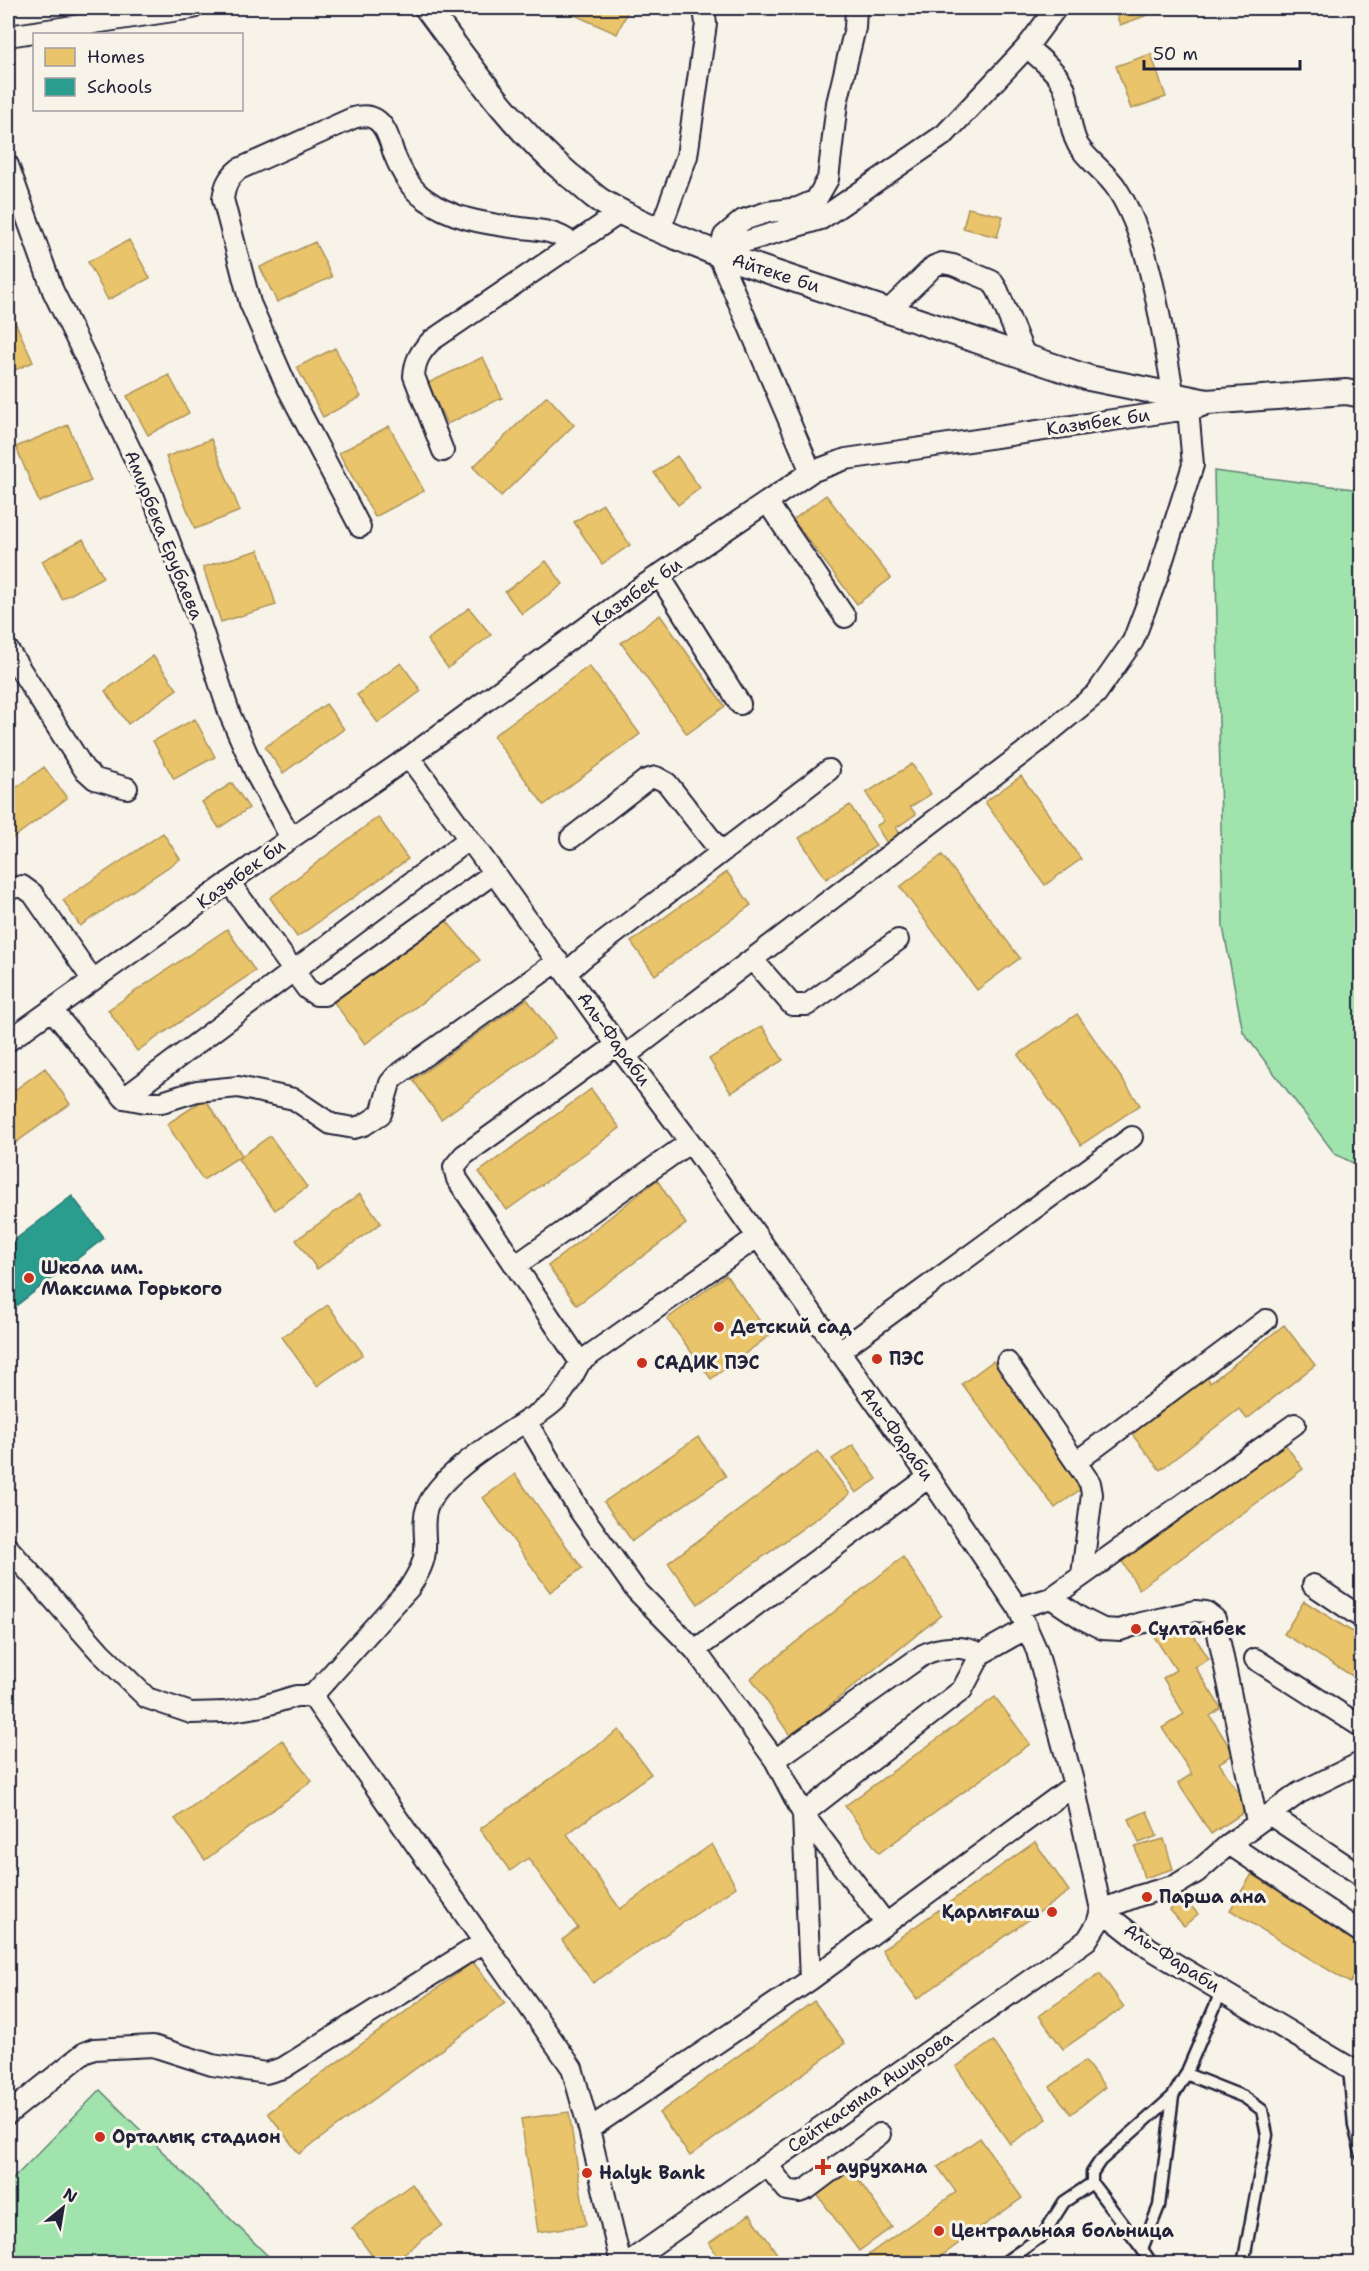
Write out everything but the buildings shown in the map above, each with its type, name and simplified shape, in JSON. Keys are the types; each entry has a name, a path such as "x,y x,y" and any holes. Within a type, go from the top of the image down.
{"street":[{"path":"8,36 193,8"},
{"name":"Айтеке би","path":"427,8 501,107 544,153 599,200 621,212 660,230 1089,378 1189,402"},
{"path":"660,230 687,156 706,24 704,8"},
{"path":"811,472 720,251 724,236 743,220 768,212 798,208 816,200 828,179 837,103 855,28 856,8"},
{"path":"720,251 820,219 866,190 945,134 1027,47 1056,8"},
{"path":"580,1362 457,1179 454,1167 464,1155 752,959 1035,744 1096,694 1133,641 1162,564 1193,465 1189,402 1145,251 1130,213 1117,188 1079,146 1060,80 1027,47"},
{"path":"360,527 287,387 249,303 224,200 225,186 230,177 238,169 364,115 380,123 407,179 424,199 469,220 555,232 573,244"},
{"name":"Амирбека Ерубаева","path":"8,165 53,291 151,492 199,621 230,715 257,776 291,838"},
{"path":"443,451 414,376 420,352 431,341 621,212"},
{"path":"890,310 934,267 942,263 953,265 992,281 1025,356"},
{"name":"Казыбек би","path":"8,1041 291,838 409,757 659,575 811,472 846,459 1189,402 1356,389"},
{"path":"767,502 845,617"},
{"path":"659,575 740,704"},
{"path":"8,650 84,769 95,779 126,788"},
{"name":"Аль-Фараби","path":"409,757 690,1142 929,1478 1018,1608 1037,1651 1074,1785 1101,1910 1149,1948 1355,2071"},
{"path":"52,1010 123,1098 162,1102 198,1091 238,1087 294,1099 331,1124 354,1128 364,1125 381,1114 390,1083 396,1076 562,967 721,852 829,770"},
{"path":"571,838 646,780 656,777 667,783 721,852"},
{"path":"123,1098 469,839"},
{"path":"229,882 307,990 316,995 324,995 494,873"},
{"path":"8,889 22,886 33,894 92,979"},
{"path":"752,959 792,1005 800,1006 807,1005 898,940"},
{"path":"838,1352 1132,1137"},
{"path":"515,1266 690,1142"},
{"path":"8,1548 100,1652 147,1698 191,1713 225,1712 263,1706 296,1696 312,1696 410,1587 422,1566 427,1507 441,1486 473,1457 551,1406 570,1383 580,1362 757,1237"},
{"path":"1076,1462 1266,1320"},
{"path":"1007,1362 1090,1483 1092,1494 1082,1575"},
{"path":"526,1421 579,1510 635,1589 695,1650 775,1760 803,1814 886,1924"},
{"path":"1018,1608 1051,1598 1294,1424"},
{"path":"695,1650 929,1478"},
{"path":"1312,1585 1362,1618"},
{"path":"1051,1598 1081,1618 1103,1629 1120,1630 1195,1611 1206,1612 1215,1619 1263,1818 1362,1876"},
{"path":"803,1814 962,1690 981,1654 1027,1628"},
{"path":"775,1760 923,1655 938,1648 970,1649 981,1654"},
{"path":"1255,1659 1362,1727"},
{"path":"312,1696 572,2068 621,2264"},
{"path":"1101,1910 1176,1885 1197,1872 1229,1844 1299,1793 1357,1770"},
{"path":"589,2129 810,1980 1074,1785"},
{"path":"803,1814 810,1980"},
{"path":"1229,1844 1362,1933"},
{"name":"Сейткасыма Аширова","path":"626,2264 1087,1940 1097,1924 1101,1910"},
{"path":"8,2114 84,2053 94,2049 153,2046 212,2065 266,2073 283,2068 484,1942"},
{"path":"767,2164 787,2190 799,2192 880,2134"}],"lane":[{"path":"1152,2264 1092,2183 1092,2173 1100,2161 1173,2096 1186,2074 1222,1990"},
{"path":"1355,2071 1354,2126 1362,2156"},
{"path":"1186,2074 1244,2097 1262,2110 1266,2135 1243,2264"},
{"path":"1142,2249 1160,2206 1173,2096"},
{"path":"1002,2264 1043,2235 1064,2202 1092,2183"}],"green space":[{"path":"1214,471 1361,490 1361,1167 1335,1154 1243,1032 1223,927"},
{"name":"Орталық стадион","path":"100,2090 275,2263 8,2263 8,2184"}],"place":[{"name":"Школа им. Максима Горького","path":"29,1278"},
{"name":"Детский сад","path":"719,1327"},
{"name":"ПЭС","path":"877,1359"},
{"name":"САДИК ПЭС","path":"642,1363"},
{"name":"Сұлтанбек","path":"1136,1629"},
{"name":"Парша ана","path":"1147,1897"},
{"name":"Қарлығаш","path":"1052,1912"},
{"name":"Орталық стадион","path":"100,2137"},
{"name":"аурухана","path":"823,2167"},
{"name":"Halyk Bank","path":"587,2173"},
{"name":"Центральная больница","path":"939,2231"}]}
